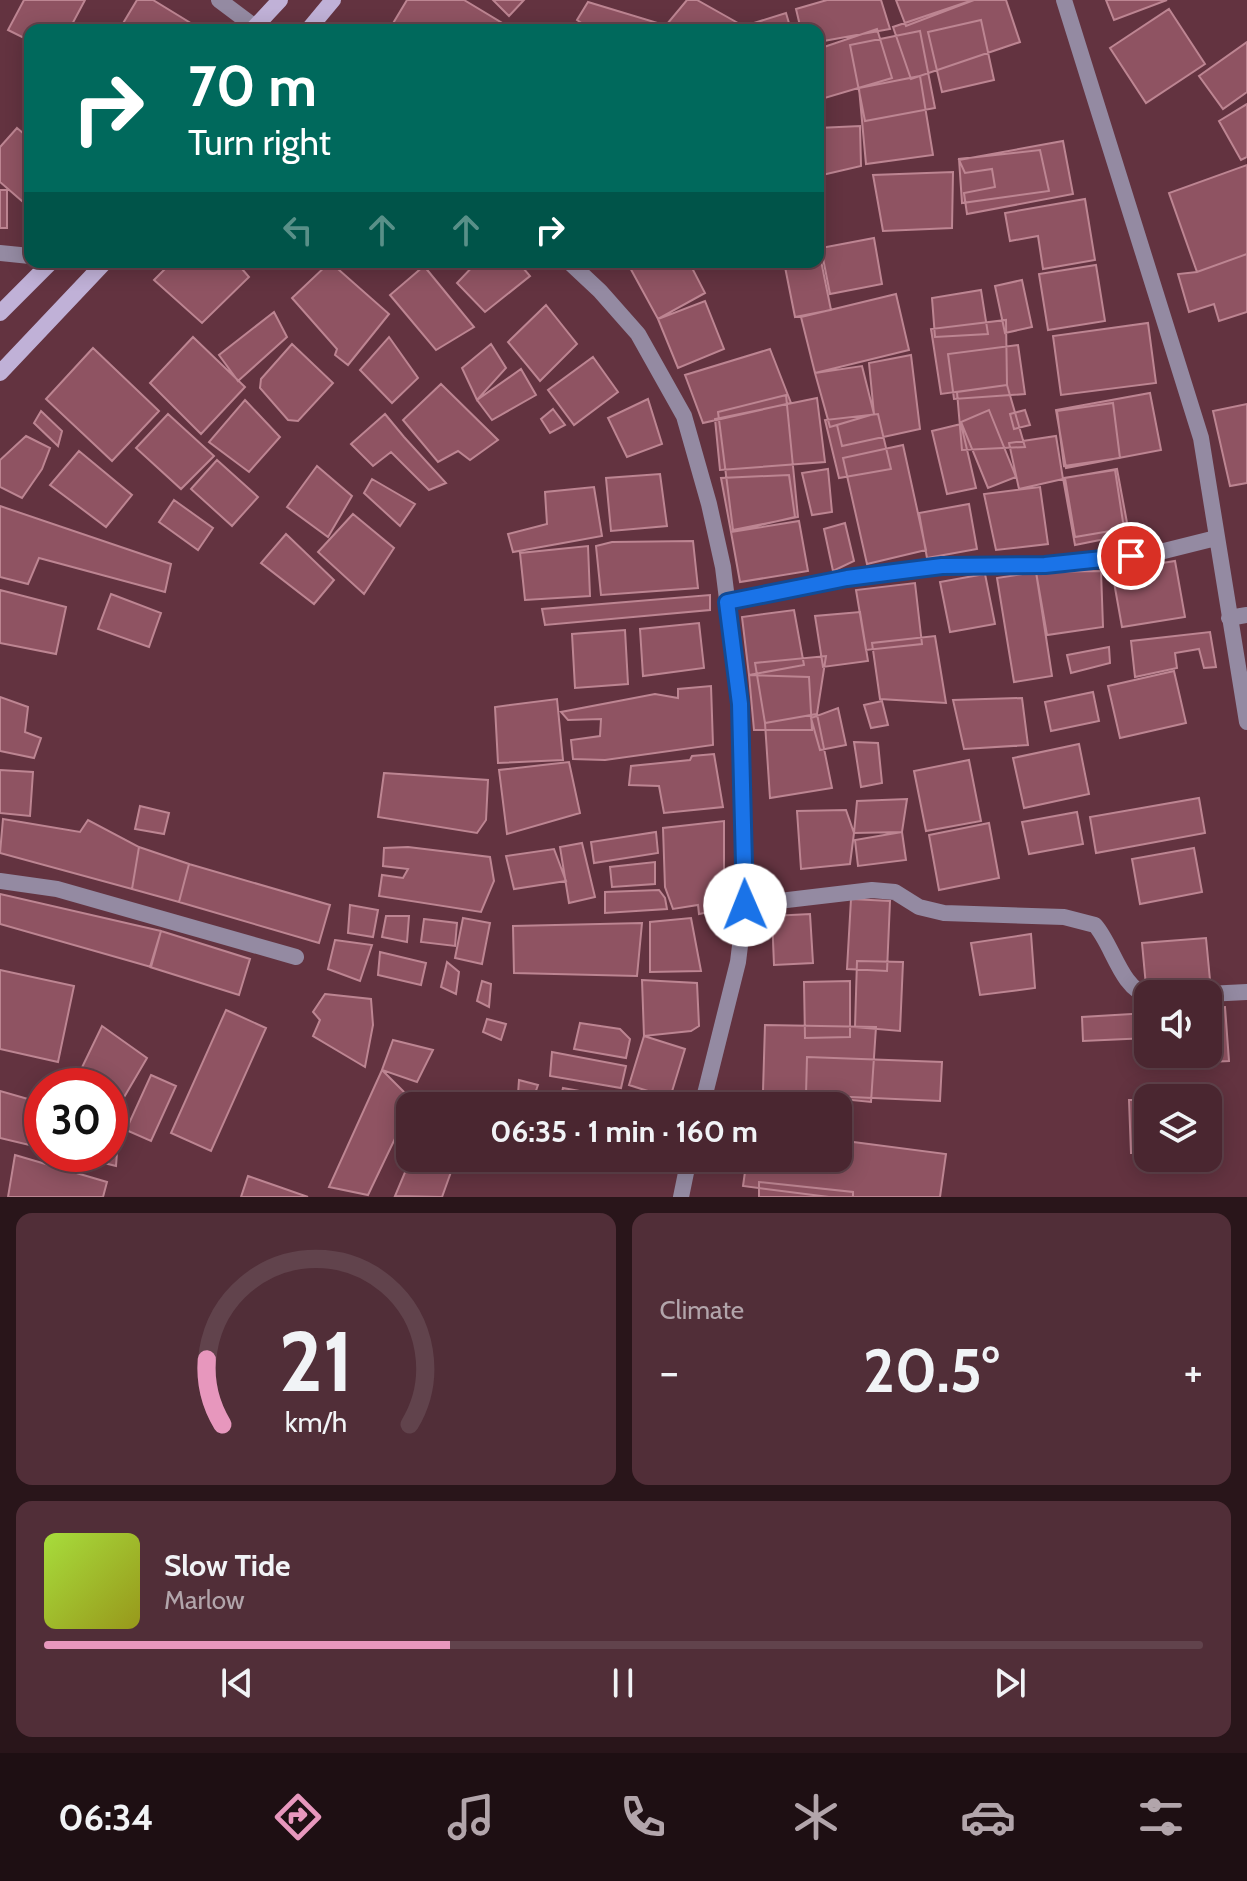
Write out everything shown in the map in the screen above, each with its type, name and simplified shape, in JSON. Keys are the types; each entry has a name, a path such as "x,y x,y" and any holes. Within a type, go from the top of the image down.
{"main road":[{"path":"258,24 280,0"},
{"path":"316,24 333,0"},
{"path":"0,313 45,268"},
{"path":"0,373 99,268"}],"street":[{"path":"219,0 249,24"},
{"path":"1064,0 1201,438 1247,722"},
{"path":"0,253 24,255"},
{"path":"575,268 638,334 684,416 709,504 727,602 740,704 745,905 738,962 706,1092"},
{"path":"727,602 847,578 942,566 1045,565 1160,552 1216,538"},
{"path":"1229,618 1247,615"},
{"path":"0,881 57,889 296,957"},
{"path":"745,905 872,890 895,892 919,907 944,913 1064,917 1095,925 1113,950 1134,990"},
{"path":"1222,993 1247,992"},
{"path":"681,1197 686,1172"}],"building":[{"path":"24,0 85,0 72,24 24,24 24,38 8,30"},
{"path":"137,0 153,0 192,24 123,24"},
{"path":"407,0 464,0 504,24 393,24"},
{"path":"493,0 524,0 509,16"},
{"path":"687,0 697,0 740,24 667,24"},
{"path":"827,0 881,0 890,29 824,41 824,24 800,24 796,9"},
{"path":"896,0 974,0 906,26"},
{"path":"973,0 1006,0 1020,42 911,79 893,27"},
{"path":"1106,0 1167,0 1114,20"},
{"path":"588,2 661,24 583,24 577,20"},
{"path":"1169,9 1205,64 1146,103 1110,48"},
{"path":"786,13 789,24 751,24"},
{"path":"981,20 994,80 942,92 928,32"},
{"path":"877,29 892,78 824,98 824,47"},
{"path":"920,31 935,108 865,121 850,45"},
{"path":"1247,42 1247,92 1223,109 1199,76"},
{"path":"920,76 933,155 866,164 859,88"},
{"path":"1247,104 1247,157 1241,160 1219,121"},
{"path":"860,126 861,166 824,175 824,128"},
{"path":"17,128 24,134 24,203 0,182 0,147"},
{"path":"1063,141 1073,194 967,214 964,193 995,187 992,169 965,173 959,160"},
{"path":"1040,150 1049,191 962,203 959,159"},
{"path":"1247,165 1247,254 1197,272 1169,193"},
{"path":"953,172 952,228 883,231 873,175"},
{"path":"0,190 7,190 7,228 0,228"},
{"path":"1085,199 1095,260 1043,269 1038,236 1010,241 1005,213"},
{"path":"874,238 882,284 830,294 824,247"},
{"path":"1247,254 1247,312 1219,321 1214,304 1189,312 1178,274 1197,272"},
{"path":"1096,265 1105,321 1048,330 1039,274"},
{"path":"166,268 241,268 249,277 202,323 154,280"},
{"path":"324,268 337,268 389,314 348,365 335,355 337,349 292,298"},
{"path":"422,268 426,268 474,327 436,350 390,295"},
{"path":"471,268 523,268 530,276 485,312 457,283"},
{"path":"630,268 692,268 705,293 658,319"},
{"path":"785,268 822,268 831,310 795,317"},
{"path":"1022,280 1032,327 1005,333 995,286"},
{"path":"981,290 988,334 935,337 932,298"},
{"path":"896,294 909,350 815,373 801,317"},
{"path":"705,301 724,349 678,368 658,319"},
{"path":"546,305 577,344 540,381 508,342"},
{"path":"274,312 287,337 238,381 219,355"},
{"path":"1006,320 1007,385 941,394 931,329"},
{"path":"1148,323 1156,383 1061,395 1053,336"},
{"path":"193,337 245,387 201,434 150,383"},
{"path":"389,337 418,378 392,403 360,370"},
{"path":"292,344 333,383 298,421 288,420 260,388 261,379"},
{"path":"491,344 506,368 477,400 462,368"},
{"path":"1018,345 1025,394 954,399 948,354"},
{"path":"93,348 159,411 112,461 46,399"},
{"path":"770,349 791,403 703,423 685,375"},
{"path":"911,355 920,429 842,446 837,425 874,414 869,363"},
{"path":"593,357 618,392 574,425 548,390"},
{"path":"862,366 874,414 830,427 815,373"},
{"path":"521,369 536,395 492,420 477,400"},
{"path":"441,384 498,440 470,460 458,451 438,462 403,420"},
{"path":"1007,385 1025,447 962,450 957,392"},
{"path":"1150,393 1161,450 1066,468 1056,410"},
{"path":"786,395 798,517 733,530 718,412"},
{"path":"817,398 825,462 720,470 715,419"},
{"path":"648,399 662,444 627,457 608,418"},
{"path":"245,400 280,437 249,472 209,442"},
{"path":"1113,403 1120,458 1064,466 1057,411"},
{"path":"1247,404 1247,483 1230,486 1213,411"},
{"path":"553,409 565,425 550,433 541,419"},
{"path":"989,410 1016,477 988,488 961,422"},
{"path":"1025,410 1030,425 1014,429 1010,414"},
{"path":"41,411 62,431 58,446 34,423"},
{"path":"168,414 214,456 181,489 136,448"},
{"path":"385,414 446,483 429,490 391,452 373,466 351,444"},
{"path":"878,414 891,469 839,478 825,420"},
{"path":"961,424 976,488 947,494 932,431"},
{"path":"26,436 50,448 42,469 22,498 0,487 0,460"},
{"path":"1056,436 1063,479 1019,489 1009,443"},
{"path":"903,445 926,550 867,564 843,458"},
{"path":"79,451 132,495 106,527 50,485"},
{"path":"217,460 258,497 232,526 191,489"},
{"path":"317,466 352,496 328,537 287,507"},
{"path":"828,469 832,512 812,515 802,473"},
{"path":"1117,469 1128,528 1075,537 1065,478"},
{"path":"1115,470 1125,535 1075,545 1063,478"},
{"path":"660,474 667,526 611,531 606,478"},
{"path":"789,475 795,517 731,532 721,478"},
{"path":"372,479 415,504 400,526 364,493"},
{"path":"594,487 602,536 513,552 508,534 547,524 545,492"},
{"path":"1040,487 1048,544 996,550 984,494"},
{"path":"174,500 213,528 198,550 159,522"},
{"path":"969,504 977,549 927,558 919,513"},
{"path":"0,506 171,564 165,592 39,558 28,584 0,577"},
{"path":"353,514 394,548 364,594 318,552"},
{"path":"799,521 808,571 740,582 731,532"},
{"path":"845,523 854,561 833,571 824,529"},
{"path":"286,534 334,580 314,604 261,563"},
{"path":"693,541 698,588 601,595 596,546 612,542"},
{"path":"588,546 590,596 525,600 520,553"},
{"path":"1175,561 1185,617 1122,627 1112,571"},
{"path":"1101,571 1103,627 1047,635 1036,572"},
{"path":"1036,572 1052,676 1014,682 997,578"},
{"path":"985,574 995,624 950,632 940,582"},
{"path":"915,583 922,644 866,650 856,590"},
{"path":"0,590 66,607 56,654 0,643"},
{"path":"111,594 161,613 149,647 98,629"},
{"path":"710,595 710,610 545,625 542,609"},
{"path":"794,610 804,665 749,675 742,617"},
{"path":"860,612 868,661 823,667 815,616"},
{"path":"699,623 704,668 643,676 640,629"},
{"path":"625,630 628,684 575,688 572,634"},
{"path":"1210,632 1216,667 1204,668 1199,649 1175,653 1177,668 1135,677 1131,641"},
{"path":"935,636 946,703 880,699 872,643"},
{"path":"1109,647 1110,663 1071,673 1067,655"},
{"path":"826,656 817,714 765,723 755,663"},
{"path":"1174,671 1186,723 1120,738 1108,686"},
{"path":"749,675 809,677 812,730 754,730"},
{"path":"711,686 713,745 605,760 573,759 571,740 600,736 601,719 568,720 561,712 655,694 678,698 678,689"},
{"path":"1093,692 1099,721 1051,731 1045,702"},
{"path":"0,697 28,707 25,732 41,738 34,758 0,751"},
{"path":"1022,698 1028,745 964,749 953,700"},
{"path":"557,699 563,760 498,763 495,707"},
{"path":"882,701 888,725 871,728 864,705"},
{"path":"838,708 846,745 820,750 811,718"},
{"path":"817,714 832,788 770,798 765,723"},
{"path":"854,742 878,743 882,783 861,787"},
{"path":"1079,744 1089,794 1024,808 1013,758"},
{"path":"714,754 723,807 664,813 659,786 629,785 631,766 690,760 692,756"},
{"path":"969,760 981,821 926,831 914,771"},
{"path":"569,762 580,813 507,834 499,770"},
{"path":"0,770 33,772 30,816 0,813"},
{"path":"384,773 488,780 486,820 477,833 378,817"},
{"path":"1199,798 1205,833 1096,853 1090,817"},
{"path":"907,799 902,832 854,833 857,801"},
{"path":"140,806 169,813 164,834 135,829"},
{"path":"846,810 854,833 850,864 801,869 797,811"},
{"path":"1077,812 1083,844 1029,854 1022,822"},
{"path":"3,819 80,832 88,820 139,847 132,889 0,853"},
{"path":"724,821 724,909 699,914 698,905 673,909 665,887 663,828"},
{"path":"989,823 999,878 939,890 929,835"},
{"path":"656,832 658,853 594,863 591,842"},
{"path":"902,832 906,860 858,866 855,840"},
{"path":"582,843 595,897 569,903 560,847"},
{"path":"139,847 189,864 179,902 132,889"},
{"path":"408,847 490,857 494,881 481,912 379,896 382,875 403,878 408,869 383,866 384,848"},
{"path":"1194,848 1202,892 1140,904 1132,859"},
{"path":"554,849 566,881 514,889 506,856"},
{"path":"655,862 655,884 612,887 610,867"},
{"path":"189,864 330,905 319,943 179,902"},
{"path":"659,890 665,898 667,909 605,913 605,892"},
{"path":"0,894 161,931 151,967 0,924"},
{"path":"851,899 890,901 887,971 847,969"},
{"path":"350,905 378,910 373,937 348,933"},
{"path":"810,914 813,963 774,965 772,916"},
{"path":"386,916 409,916 407,942 382,937"},
{"path":"463,918 490,923 482,964 455,958"},
{"path":"691,918 701,971 650,972 650,922"},
{"path":"424,919 457,923 455,946 421,942"},
{"path":"642,923 637,976 514,973 513,926"},
{"path":"161,931 250,959 239,995 150,967"},
{"path":"1031,934 1035,988 980,995 971,943"},
{"path":"1206,938 1210,980 1145,980 1142,943"},
{"path":"335,940 372,945 360,981 328,969"},
{"path":"380,952 426,963 421,985 378,975"},
{"path":"857,961 903,962 900,1031 855,1027"},
{"path":"447,962 459,972 456,994 441,987"},
{"path":"0,970 74,986 58,1062 0,1049"},
{"path":"642,980 697,983 699,1026 691,1031 644,1036"},
{"path":"482,981 491,984 489,1007 477,1001"},
{"path":"850,981 850,1037 805,1038 804,982"},
{"path":"325,994 371,999 373,1025 365,1067 313,1036 320,1020 313,1012"},
{"path":"1222,1007 1225,1007 1229,1061 1222,1061"},
{"path":"226,1010 266,1028 211,1151 171,1133"},
{"path":"1134,1014 1134,1039 1083,1041 1082,1017"},
{"path":"487,1019 506,1024 501,1040 483,1032"},
{"path":"580,1023 620,1029 630,1039 626,1058 574,1049"},
{"path":"765,1025 876,1027 871,1102 852,1100 852,1092 763,1091"},
{"path":"102,1026 147,1058 128,1090 128,1068 82,1068"},
{"path":"644,1036 685,1049 672,1092 651,1092 629,1085"},
{"path":"393,1040 433,1050 417,1082 382,1070"},
{"path":"552,1052 626,1066 621,1088 550,1076"},
{"path":"807,1057 942,1062 940,1101 852,1097 852,1092 806,1092"},
{"path":"382,1070 404,1092 396,1092 396,1137 368,1195 329,1187"},
{"path":"151,1075 176,1086 151,1141 128,1131"},
{"path":"519,1080 538,1085 536,1092 518,1092"},
{"path":"563,1088 585,1092 562,1092"},
{"path":"0,1091 24,1098 24,1144 0,1138"},
{"path":"1129,1100 1134,1100 1134,1153 1131,1153"},
{"path":"852,1142 946,1154 940,1197 829,1197 743,1186 745,1172 852,1172"},
{"path":"15,1155 24,1158 24,1172 73,1172 107,1182 103,1197 8,1197"},
{"path":"405,1172 451,1172 442,1197 395,1196"},
{"path":"248,1176 308,1197 241,1197"},
{"path":"759,1182 853,1192 853,1197 759,1197"}],"route":[{"path":"745,905 740,704 727,602 847,578 942,566 1045,565 1131,556"}]}
